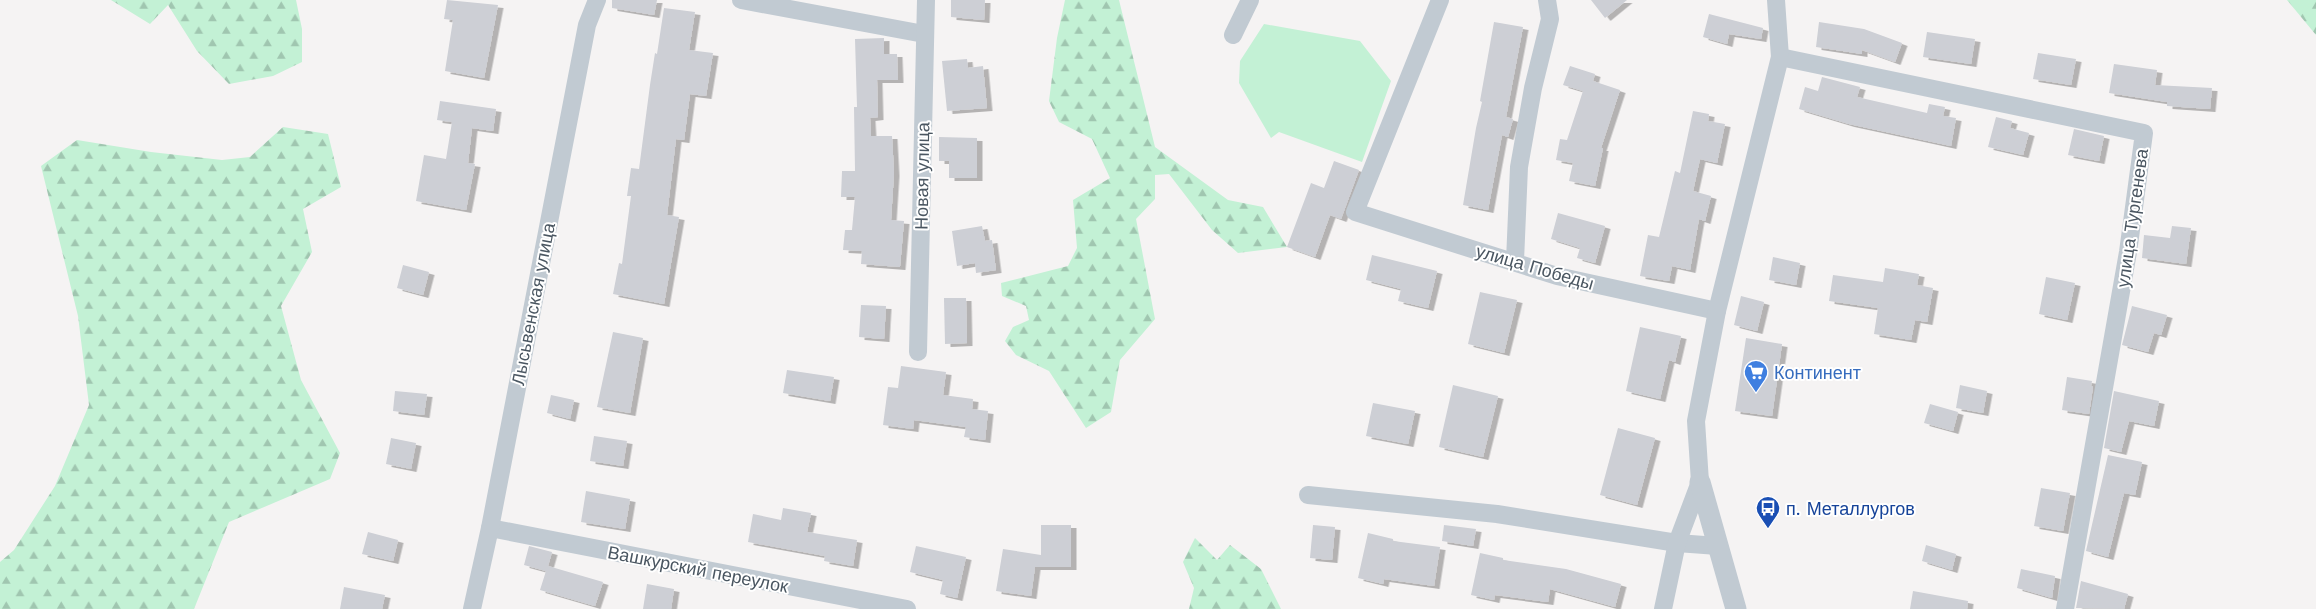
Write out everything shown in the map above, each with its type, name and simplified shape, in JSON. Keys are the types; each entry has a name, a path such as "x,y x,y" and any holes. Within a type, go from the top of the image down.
{"street":[{"name":"Лысьвенская улица","path":"472,609 490,528 587,26 597,0"},
{"path":"741,0 924,34"},
{"name":"Новая улица","path":"918,352 926,0"},
{"path":"1234,35 1250,0"},
{"name":"улица Победы","path":"1440,0 1355,212 1515,261 1557,276 1718,311"},
{"path":"1515,261 1519,167 1533,88 1550,20 1546,0"},
{"path":"1736,609 1700,482 1696,422 1718,311 1780,57 1776,0"},
{"name":"улица Тургенева","path":"1780,57 2144,134 2128,252 2064,609"},
{"path":"1662,609 1677,543 1700,482"},
{"path":"1308,494 1497,514 1677,543 1718,546"},
{"name":"Вашкурский переулок","path":"490,528 907,609"}],"green space":[{"path":"111,0 296,0 302,29 302,62 273,76 229,84 197,51 168,5 150,24"},
{"path":"1065,0 1119,0 1155,147 1228,200 1263,207 1287,247 1238,253 1212,230 1169,174 1155,175 1155,199 1136,219 1155,319 1120,360 1111,412 1086,428 1049,371 1016,355 1005,341 1013,327 1029,320 1026,306 1002,296 1001,283 1068,266 1077,248 1073,200 1110,178 1092,139 1059,122 1049,101 1057,38"},
{"path":"2287,0 2316,0 2316,35"},
{"path":"1264,24 1360,41 1391,81 1362,162 1279,132 1271,138 1239,83 1240,61"},
{"path":"283,127 328,134 341,187 303,209 312,252 281,306 301,380 340,453 330,479 229,522 194,609 0,609 0,562 14,550 55,486 89,405 78,316 41,166 77,140 151,152 222,160 250,157"},
{"path":"1195,538 1217,560 1230,545 1261,569 1281,609 1189,609 1194,588 1183,562"}],"building":[{"path":"447,0 498,5 484,78 445,71 453,20 444,19"},
{"path":"612,0 657,0 654,15 612,8"},
{"path":"951,0 985,0 984,20 951,17"},
{"path":"1591,0 1627,0 1605,18"},
{"path":"664,8 695,12 689,50 713,53 706,96 690,94 684,140 676,139 667,215 679,217 664,304 613,294 619,263 622,264 631,196 627,196 631,168 639,169 650,85"},
{"path":"1709,14 1763,28 1761,39 1729,34 1727,44 1703,37"},
{"path":"1494,22 1523,27 1506,117 1513,119 1508,137 1502,135 1488,210 1463,205 1482,102 1480,101"},
{"path":"1819,22 1864,29 1902,43 1895,62 1862,50 1862,54 1816,47"},
{"path":"1927,32 1975,39 1971,64 1923,57"},
{"path":"884,38 884,54 897,54 898,80 877,80 878,117 870,118 871,136 892,136 894,173 891,220 904,221 900,267 861,264 862,251 843,250 845,230 852,230 855,197 841,197 842,171 855,171 854,107 857,107 855,39"},
{"path":"2038,53 2076,59 2071,85 2033,79"},
{"path":"967,59 968,68 983,66 987,108 947,111 942,61"},
{"path":"2114,64 2157,70 2155,85 2212,88 2210,109 2167,106 2167,102 2109,93"},
{"path":"1570,66 1595,74 1593,81 1620,90 1601,148 1603,148 1595,186 1569,181 1573,163 1556,160 1560,139 1567,140 1583,91 1563,85"},
{"path":"1822,77 1860,87 1857,97 1927,113 1929,104 1945,107 1943,116 1956,118 1951,146 1849,124 1799,109 1805,87 1818,91"},
{"path":"440,101 496,109 493,131 472,128 468,163 475,164 466,210 416,201 424,155 446,159 452,122 437,120"},
{"path":"1693,111 1709,114 1708,121 1725,124 1717,163 1700,159 1693,191 1711,196 1705,221 1699,219 1690,270 1672,266 1669,281 1640,276 1648,235 1659,237 1675,171 1680,173"},
{"path":"1996,117 2012,121 2010,128 2029,133 2023,155 1988,147"},
{"path":"2074,129 2104,136 2099,161 2068,155"},
{"path":"939,137 977,138 977,178 949,178 949,161 939,161"},
{"path":"1334,161 1359,170 1341,219 1330,215 1315,257 1287,247 1311,183 1324,188"},
{"path":"1558,213 1605,226 1595,263 1577,258 1580,248 1551,239"},
{"path":"982,226 985,241 992,240 996,270 976,273 975,263 957,266 952,231"},
{"path":"2172,226 2191,228 2186,264 2142,258 2144,235 2170,238"},
{"path":"1372,255 1437,271 1428,308 1398,301 1401,289 1366,280"},
{"path":"1773,257 1800,263 1796,285 1769,280"},
{"path":"403,265 429,272 423,295 397,288"},
{"path":"1885,268 1919,274 1917,285 1933,288 1927,322 1915,320 1911,340 1874,334 1878,308 1829,301 1833,275 1883,282"},
{"path":"2046,277 2075,283 2067,320 2039,314"},
{"path":"1480,292 1517,300 1504,353 1468,344"},
{"path":"1741,296 1764,302 1757,331 1734,325"},
{"path":"944,298 966,298 967,343 945,344"},
{"path":"861,305 886,306 884,339 859,337"},
{"path":"2132,306 2167,315 2161,335 2154,333 2148,352 2122,345"},
{"path":"1640,327 1681,336 1675,362 1669,360 1660,399 1626,391"},
{"path":"613,332 643,338 630,413 597,407"},
{"path":"1746,338 1782,344 1772,416 1735,411"},
{"path":"901,366 946,372 943,395 973,399 972,409 988,411 985,440 964,437 966,427 914,420 913,429 883,425 888,387 898,388"},
{"path":"787,370 834,377 830,401 783,393"},
{"path":"2067,377 2092,381 2091,386 2093,387 2089,414 2062,410"},
{"path":"1453,385 1498,396 1483,457 1439,447"},
{"path":"1960,385 1987,391 1983,413 1956,408"},
{"path":"395,391 427,394 424,415 393,411"},
{"path":"2114,391 2159,401 2154,426 2129,421 2121,452 2104,448"},
{"path":"551,395 574,400 570,419 547,413"},
{"path":"1373,403 1415,411 1408,444 1366,436"},
{"path":"1930,404 1958,412 1953,431 1924,423"},
{"path":"1618,428 1655,438 1637,505 1600,495"},
{"path":"594,436 627,441 623,466 590,461"},
{"path":"391,438 416,443 411,469 386,464"},
{"path":"2108,455 2142,462 2135,495 2124,493 2108,557 2086,551"},
{"path":"2041,488 2070,493 2063,531 2034,526"},
{"path":"586,491 630,499 625,529 581,522"},
{"path":"783,508 811,513 807,532 857,540 853,566 824,561 825,556 748,542 753,514 781,520"},
{"path":"1041,525 1071,525 1071,567 1035,567 1031,596 996,591 1003,549 1041,555"},
{"path":"1313,525 1335,527 1332,560 1310,558"},
{"path":"1444,525 1476,529 1473,546 1442,541"},
{"path":"368,532 398,540 393,561 362,554"},
{"path":"1368,533 1393,539 1393,541 1440,547 1434,586 1384,579 1383,584 1358,578"},
{"path":"1926,545 1956,554 1952,570 1922,561"},
{"path":"529,546 552,552 548,566 603,582 595,606 540,590 546,571 524,565"},
{"path":"916,546 966,557 957,598 940,594 943,580 910,572"},
{"path":"1480,553 1503,558 1503,560 1566,569 1621,584 1615,607 1550,589 1548,602 1495,595 1494,600 1471,595"},
{"path":"2021,569 2055,576 2052,598 2017,588"},
{"path":"2081,581 2128,594 2124,609 2076,608"},
{"path":"647,584 674,589 671,609 643,609"},
{"path":"344,587 385,595 382,609 340,609"},
{"path":"1913,591 1968,601 1967,609 1910,609"}],"place":[{"name":"Континент","path":"1756,393"},
{"name":"п. Металлургов","path":"1768,529"}]}
